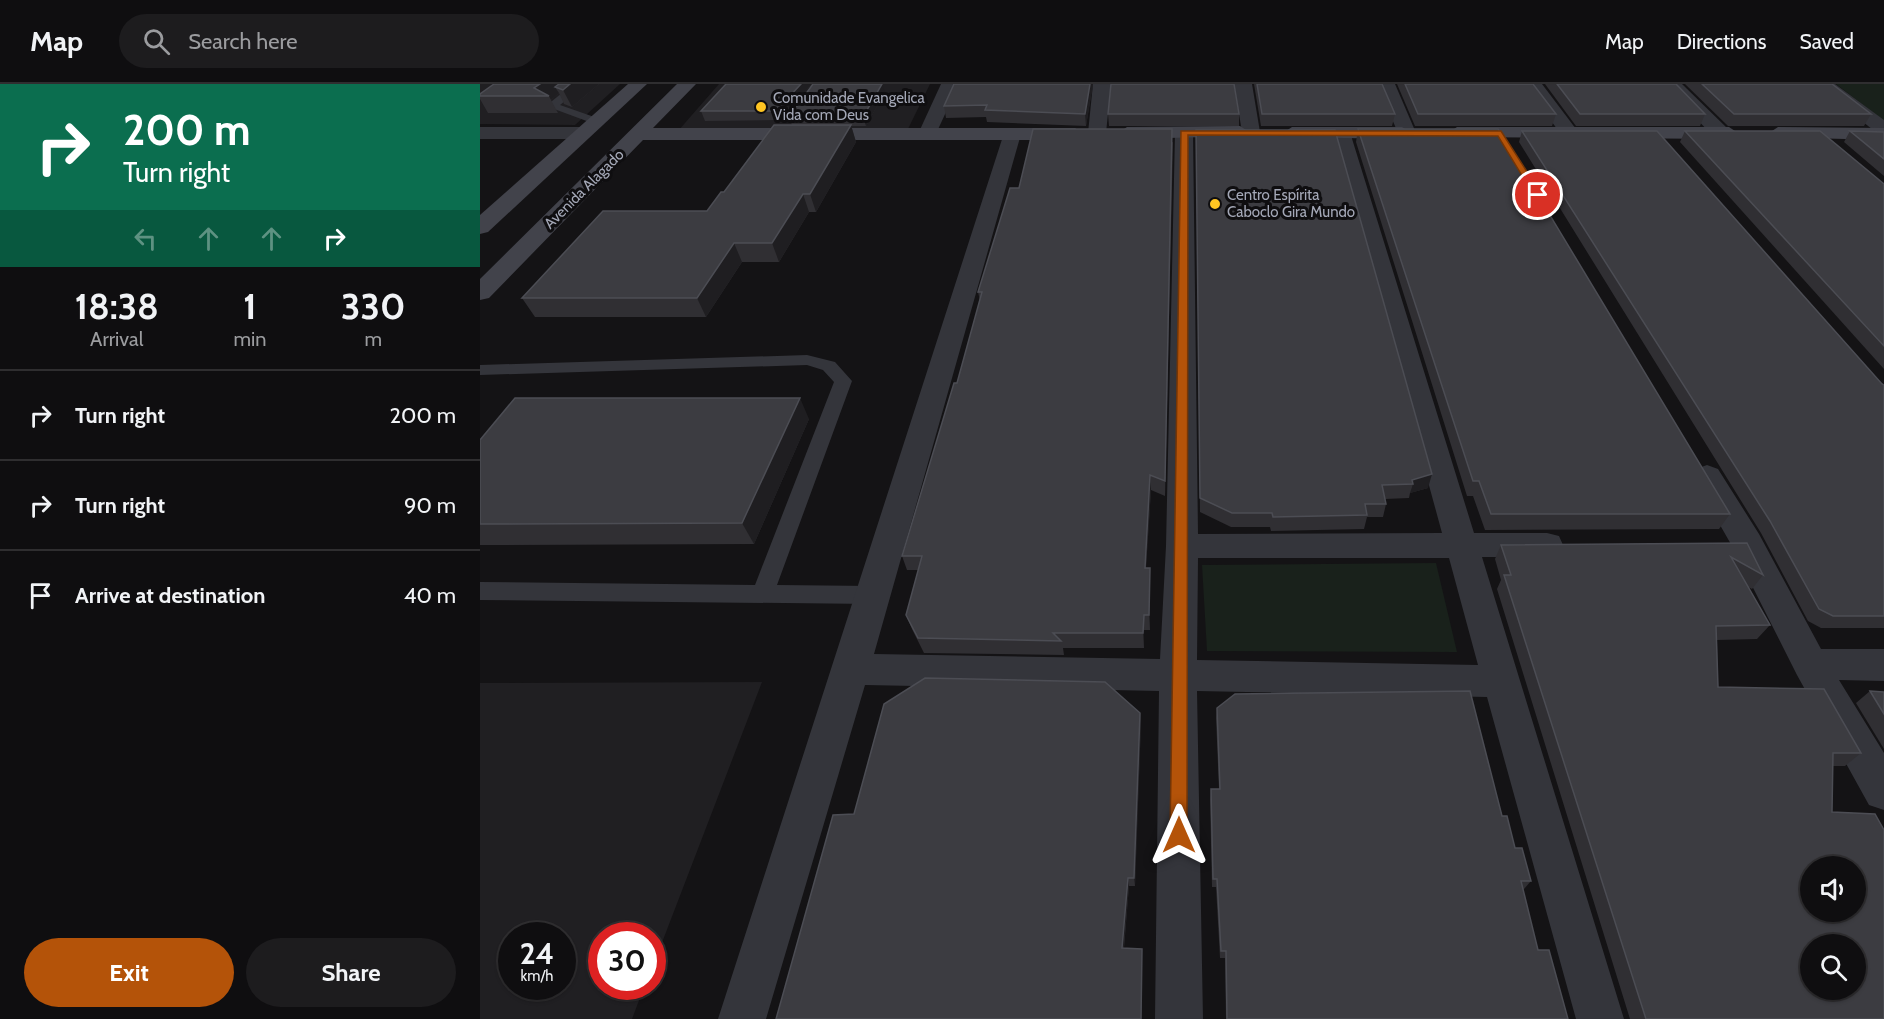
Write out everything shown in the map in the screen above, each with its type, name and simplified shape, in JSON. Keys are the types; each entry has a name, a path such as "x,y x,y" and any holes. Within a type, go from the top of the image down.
{"street":[{"path":"480,227 638,84"},
{"path":"927,134 950,84"},
{"path":"1097,133 1102,84"},
{"path":"1243,84 1251,132"},
{"path":"1386,84 1407,133"},
{"path":"1533,84 1570,133"},
{"path":"1672,84 1721,133"},
{"path":"1824,84 1884,129"},
{"name":"Avenida Alagado","path":"480,293 640,134 681,88"},
{"path":"480,133 589,127"},
{"path":"1179,1019 1178,674 1182,546 1184,133"},
{"path":"1342,133 1464,546 1499,681 1600,1019"},
{"path":"1501,133 1519,164"},
{"path":"1658,133 1674,151"},
{"path":"640,134 1743,133"},
{"path":"1764,133 1884,134"},
{"path":"742,1019 851,669 1012,134"},
{"path":"1819,134 1844,154"},
{"path":"1692,451 1747,543 1810,664 1884,791"},
{"path":"1712,543 1747,543"},
{"path":"1182,546 1582,545"},
{"path":"1810,664 1884,665"},
{"path":"851,669 1499,681"}],"lane":[{"path":"580,84 552,106 589,127"},
{"path":"480,370 807,360 829,366 843,381 763,594"},
{"path":"480,591 873,595"}],"shaded area":[{"path":"480,84 620,84 575,125 480,124"},
{"path":"719,84 930,84 907,131 678,131"},
{"path":"1836,84 1884,84 1884,121"},
{"path":"1436,563 1457,652 1207,651 1202,565"},
{"path":"762,682 666,932 666,922 588,922 588,1000 639,1000 632,1019 480,1019 480,683"}],"building":[{"path":"494,84 540,84 534,88 549,96 480,96"},
{"path":"559,84 570,84 563,90 555,87"},
{"path":"726,84 801,84 776,111 701,111"},
{"path":"813,84 882,84 863,117 789,117"},
{"path":"954,84 1090,84 1085,114 985,110 987,105 944,106"},
{"path":"1111,84 1234,84 1239,114 1108,114"},
{"path":"1257,84 1382,84 1395,114 1262,114"},
{"path":"1405,84 1533,84 1556,114 1418,114"},
{"path":"1557,84 1676,84 1705,114 1580,114"},
{"path":"1702,84 1832,84 1871,114 1734,114"},
{"path":"774,125 851,125 810,194 803,194 772,243 734,243 697,298 522,298 603,211 707,211"},
{"path":"1033,129 1172,129 1165,481 1150,475 1145,568 1150,568 1149,615 1144,615 1143,633 1053,633 1061,641 918,638 906,615 922,556 902,556 954,383 957,383 982,292 978,292 1010,188 1019,188"},
{"path":"1358,129 1498,129 1730,514 1491,514 1479,481 1473,481"},
{"path":"1196,130 1335,130 1432,474 1412,480 1413,484 1382,485 1386,504 1365,504 1367,515 1273,517 1272,513 1232,513 1200,498"},
{"path":"1522,131 1657,131 1884,385 1884,616 1833,616 1819,609 1770,521"},
{"path":"1685,131 1820,131 1884,184 1884,346"},
{"path":"1850,131 1884,132 1884,159"},
{"path":"515,398 800,398 742,523 480,524 480,440"},
{"path":"1747,543 1763,575 1731,557 1770,625 1716,626 1718,687 1824,689 1861,753 1833,753 1832,812 1875,814 1884,830 1884,1019 1646,1019 1504,575 1511,575 1501,545"},
{"path":"925,678 1105,682 1140,713 1134,878 1128,878 1122,948 1142,949 1141,1019 776,1019 833,815 854,814 884,704"},
{"path":"1470,691 1502,816 1507,816 1515,848 1522,848 1531,881 1521,881 1538,950 1549,950 1568,1019 1227,1019 1226,951 1221,951 1217,879 1213,879 1211,789 1220,789 1217,708 1235,694"},
{"path":"1870,691 1884,692 1884,714"}],"place":[{"name":"Comunidade Evangelica Vida com Deus","path":"761,107"},
{"name":"Centro Espírita Caboclo Gira Mundo","path":"1215,204"}],"route":[{"path":"1179,835 1178,674 1182,546 1184,133 1501,133 1538,195"}]}
